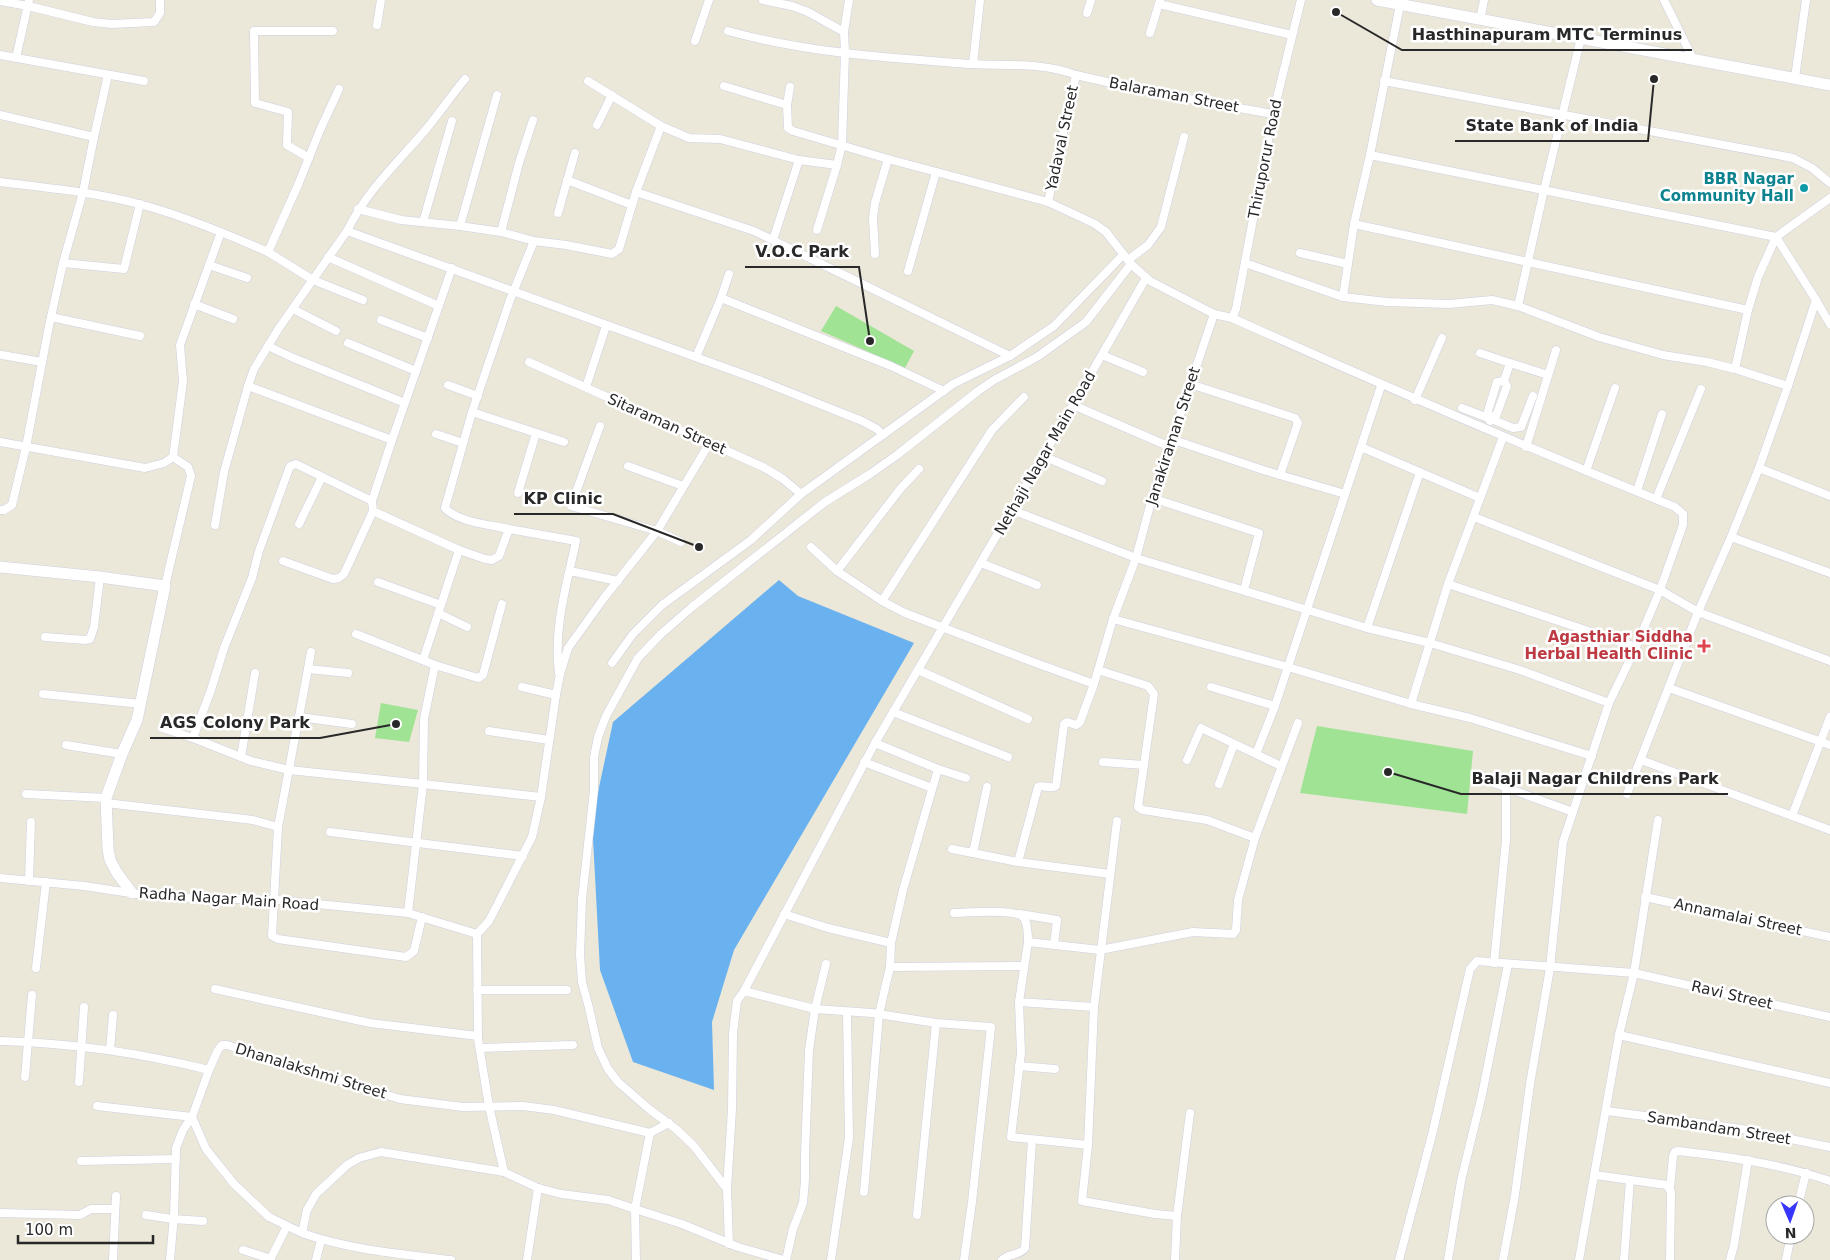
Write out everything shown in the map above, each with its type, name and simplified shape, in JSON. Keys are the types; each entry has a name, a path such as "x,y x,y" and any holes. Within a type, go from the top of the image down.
{"street":[{"path":"0,1 29,3 93,22 112,24 154,22 160,13 160,0"},
{"path":"377,25 381,0"},
{"path":"695,41 709,0"},
{"path":"763,0 792,6 808,12 844,32"},
{"path":"817,230 842,144 844,32 849,0"},
{"path":"973,64 980,0"},
{"path":"1087,13 1090,0"},
{"name":"Thiruporur Road","path":"1232,318 1236,309 1272,114 1302,0"},
{"path":"1377,0 1830,85"},
{"path":"1480,20 1484,0"},
{"path":"1664,0 1693,59"},
{"path":"1795,78 1806,0"},
{"path":"1150,33 1160,2 1292,35"},
{"path":"16,58 29,3"},
{"path":"1343,297 1354,224 1400,5"},
{"path":"309,158 287,145 288,112 255,103 254,31 333,31"},
{"name":"Yadaval Street","path":"728,31 784,44 845,53 973,64 1047,66 1076,75 1048,202"},
{"path":"1518,306 1581,38"},
{"path":"0,55 144,81"},
{"path":"0,510 4,510 12,505 26,446 63,263 83,192 108,75"},
{"name":"Balaraman Street","path":"1076,75 1155,93 1272,114"},
{"path":"215,525 224,472 254,369 292,309 347,231 358,209 380,179 424,132 464,79"},
{"path":"588,81 661,126 688,138 720,139 799,160 837,166"},
{"path":"1384,81 1793,158 1808,165 1830,183"},
{"path":"724,86 787,105"},
{"path":"790,87 787,105 788,128 888,159 1048,202 1095,224 1106,232 1127,260 1146,278 1214,314 1232,318 1381,386 1675,507 1683,514 1683,526 1660,590 1636,647 1609,703 1563,842 1550,968 1530,1084 1515,1195 1503,1260"},
{"path":"268,252 339,89"},
{"path":"460,226 497,94"},
{"path":"597,124 612,95"},
{"path":"0,115 94,137"},
{"path":"501,232 519,163 533,120"},
{"path":"423,222 452,121"},
{"path":"358,209 401,220 501,232 534,241 612,254 619,250 636,192 661,126"},
{"path":"612,663 633,634 662,605 751,540 800,494 953,384 1010,356 1054,326 1127,260 1148,245 1161,227 1184,137"},
{"path":"558,213 575,153"},
{"path":"1370,155 1776,238 1830,324"},
{"path":"875,254 873,218 875,203 888,159"},
{"path":"774,240 799,160"},
{"path":"908,271 936,172"},
{"path":"567,180 632,205"},
{"path":"0,182 83,192 140,204 221,232 268,252 313,280 363,300"},
{"path":"636,192 754,230 1010,356"},
{"path":"1735,369 1748,310 1758,277 1776,238 1830,198"},
{"path":"63,263 124,269 140,204"},
{"path":"1354,224 1748,310"},
{"path":"347,231 696,357 862,421 876,429 883,436"},
{"path":"0,442 145,468 164,463 173,457 183,381 180,345 221,232"},
{"path":"534,241 514,291 472,412 445,508 460,518 576,541 558,630 557,653 560,674"},
{"path":"1300,254 1348,264"},
{"path":"328,257 439,306"},
{"path":"727,1189 694,1146 618,1082 608,1069 598,1048 590,1008 582,982 580,955 582,899 594,790 594,757 598,737 606,716 638,658 661,634 692,607 807,518 824,502 897,455 994,380 1038,356 1086,322 1127,260"},
{"path":"1245,263 1343,297 1387,302 1449,304 1492,300 1518,306 1600,337 1663,355 1707,362 1735,369 1788,386"},
{"path":"209,265 247,278"},
{"path":"283,561 334,580 344,574 373,511 372,501 452,268"},
{"path":"696,357 729,274"},
{"name":"Nethaji Nagar Main Road","path":"729,1244 727,1189 732,1108 733,1033 737,1001 864,762 1074,405 1146,278"},
{"path":"721,298 891,366 944,391"},
{"path":"1627,794 1698,612 1759,468 1816,300"},
{"path":"194,304 233,319"},
{"path":"292,309 336,331"},
{"name":"Janakiraman Street","path":"1018,862 1038,787 1053,788 1056,786 1064,724 1067,722 1078,724 1094,684 1113,620 1136,558 1152,498 1214,314"},
{"path":"51,317 140,336"},
{"path":"381,320 428,338"},
{"path":"586,387 606,326"},
{"path":"1415,400 1442,338"},
{"path":"348,343 416,372"},
{"path":"268,346 406,403"},
{"path":"1526,447 1556,350"},
{"path":"1480,353 1548,375"},
{"path":"2,355 42,362"},
{"path":"1102,355 1142,372"},
{"name":"Sitaraman Street","path":"529,362 764,467 783,478 800,494"},
{"path":"1487,430 1491,418 1497,415 1507,386 1504,381 1510,363"},
{"path":"1190,384 1292,417 1298,423 1280,475"},
{"path":"448,385 478,396"},
{"path":"248,386 392,440"},
{"path":"1256,754 1275,706 1381,386"},
{"path":"1586,471 1615,388"},
{"path":"1656,499 1700,389"},
{"path":"1462,408 1513,428 1521,427 1533,396"},
{"path":"882,601 956,489 972,459 987,437 1024,397"},
{"path":"1074,405 1170,443 1345,494"},
{"path":"472,412 564,442"},
{"path":"1637,491 1662,414"},
{"path":"600,426 571,506 657,531 681,542"},
{"path":"518,494 536,433"},
{"path":"436,434 463,443"},
{"path":"1411,704 1448,584 1502,437"},
{"path":"504,1172 489,1106 478,1036 477,934 489,921 532,837 541,798 560,674 568,648 657,531 709,444"},
{"path":"1361,447 1480,498"},
{"path":"1043,456 1102,481"},
{"path":"132,894 110,860 106,801 122,754 137,720 165,586 191,476 188,467 173,457"},
{"path":"193,738 224,648 252,578 259,550 290,466 296,464 372,501"},
{"path":"628,466 683,486"},
{"path":"1759,468 1830,496"},
{"path":"837,571 901,488 919,469"},
{"path":"1368,628 1420,472"},
{"path":"299,524 322,476"},
{"path":"1152,498 1259,533 1244,590"},
{"path":"1012,510 1136,558 1368,628 1430,643 1520,670 1609,703"},
{"path":"373,511 458,550 485,559 499,556 508,529"},
{"path":"1474,517 1660,590 1698,612 1830,660"},
{"path":"1731,537 1830,573"},
{"path":"811,547 837,571 882,601 905,613 1094,684"},
{"path":"423,660 458,550"},
{"path":"981,562 1037,585"},
{"path":"0,567 100,577 165,586"},
{"path":"570,571 618,581"},
{"path":"45,637 85,640 93,636 100,577"},
{"path":"378,582 441,604"},
{"path":"1448,584 1636,647"},
{"path":"356,634 435,665 478,678 482,675 502,604"},
{"path":"438,613 467,627"},
{"path":"1113,620 1288,667 1411,704 1470,718 1592,756"},
{"path":"311,652 278,827 272,936 274,938 406,957 414,951 422,917"},
{"path":"408,913 423,784 424,718 435,665"},
{"path":"308,668 348,672"},
{"path":"918,670 1028,718"},
{"path":"1098,670 1148,686 1154,694 1138,803 1140,809 1207,820 1255,838"},
{"path":"242,757 255,673"},
{"path":"522,687 556,695"},
{"path":"1211,687 1275,706"},
{"path":"1669,688 1830,746"},
{"path":"43,694 141,704"},
{"path":"893,712 1008,757"},
{"path":"299,716 352,724"},
{"path":"1792,816 1830,717"},
{"path":"1028,942 1100,950 1193,932 1233,934 1236,930 1238,900 1255,838 1298,723"},
{"path":"162,728 242,757 289,770 541,798"},
{"path":"1187,760 1202,728 1281,766"},
{"path":"489,731 549,740"},
{"path":"875,743 938,769 966,778"},
{"path":"1219,784 1234,744"},
{"path":"66,746 122,754"},
{"path":"1641,760 1830,830"},
{"path":"864,762 932,788"},
{"path":"1103,762 1144,765"},
{"path":"864,1192 879,1014 890,967 891,943 903,890 938,769"},
{"path":"1478,777 1573,812"},
{"path":"973,853 987,787"},
{"path":"1494,963 1506,840 1506,787"},
{"path":"26,794 106,801 253,820 278,827"},
{"path":"1579,1260 1619,1035 1634,973 1658,820"},
{"path":"1117,821 1094,1007 1088,1146 1082,1201 1176,1216"},
{"path":"29,881 31,822"},
{"path":"330,832 523,856"},
{"path":"952,849 1018,862 1110,874"},
{"name":"Radha Nagar Main Road","path":"0,878 84,886 157,897 274,900 408,913 477,934"},
{"path":"36,968 46,882"},
{"name":"Annamalai Street","path":"1645,897 1830,937"},
{"path":"954,913 1005,912 1057,920 1054,945"},
{"path":"784,914 828,928 891,943"},
{"path":"1020,914 1027,925 1028,942 1019,1002 1021,1053 1010,1135 1013,1138 1088,1146"},
{"name":"Ravi Street","path":"1399,1260 1433,1131 1470,969 1477,962 1634,973 1830,1017"},
{"path":"302,1234 307,1210 316,1194 347,1165 359,1158 381,1152 504,1172 538,1188 561,1194 608,1200 682,1224 729,1244 781,1260 804,1195 809,1050 815,1009 826,964"},
{"path":"1448,1260 1461,1181 1482,1095 1508,964"},
{"path":"890,967 1024,966"},
{"path":"215,989 370,1023 478,1036"},
{"path":"477,990 567,990"},
{"path":"744,991 815,1009 879,1014 936,1023 991,1027 964,1260"},
{"path":"25,1077 32,995"},
{"path":"1019,1002 1094,1007"},
{"path":"79,1082 84,1007"},
{"path":"831,1260 849,1138 847,1012"},
{"path":"110,1050 113,1015"},
{"path":"917,1215 936,1023"},
{"path":"1619,1035 1830,1083"},
{"path":"0,1041 80,1046 110,1050 183,1063 209,1070"},
{"name":"Dhanalakshmi Street","path":"170,1260 174,1219 176,1148 183,1130 192,1117 209,1070 222,1045 400,1099 463,1107 523,1106 554,1110 650,1133"},
{"path":"480,1048 573,1045"},
{"path":"1019,1066 1055,1069"},
{"path":"97,1106 192,1117 206,1149 234,1184 269,1217 302,1234 321,1240 389,1253 451,1260"},
{"name":"Sambandam Street","path":"1607,1111 1742,1129 1830,1147"},
{"path":"1175,1260 1176,1216 1190,1114"},
{"path":"636,1260 635,1209 650,1133 669,1124"},
{"path":"1002,1260 1005,1257 1021,1252 1025,1248 1032,1140"},
{"path":"1670,1260 1670,1189 1675,1152 1748,1160 1806,1172 1830,1181"},
{"path":"81,1162 176,1159"},
{"path":"1730,1260 1748,1160"},
{"path":"1800,1195 1806,1172"},
{"path":"1595,1175 1663,1184 1670,1189"},
{"path":"1624,1260 1630,1180"},
{"path":"527,1260 538,1188"},
{"path":"113,1260 116,1196"},
{"path":"0,1213 80,1216 91,1209 115,1210"},
{"path":"146,1215 203,1221"},
{"path":"243,1250 270,1260 288,1226"},
{"path":"316,1260 321,1240"},
{"path":"1786,1260 1790,1245"}],"green space":[{"path":"836,306 914,351 905,368 821,331"},
{"path":"381,703 418,710 409,742 375,738"},
{"path":"1317,726 1473,751 1467,814 1300,793"}],"water":[{"path":"779,580 798,596 914,643 734,950 712,1022 714,1090 633,1062 600,970 592,820 613,722"}],"place":[{"name":"Hasthinapuram MTC Terminus","path":"1336,12"},
{"name":"State Bank of India","path":"1654,79"},
{"name":"BBR Nagar Community Hall","path":"1804,188"},
{"name":"V.O.C Park","path":"870,341"},
{"name":"KP Clinic","path":"699,547"},
{"name":"Agasthiar Siddha Herbal Health Clinic","path":"1704,646"},
{"name":"AGS Colony Park","path":"396,724"},
{"name":"Balaji Nagar Childrens Park","path":"1388,772"}]}
